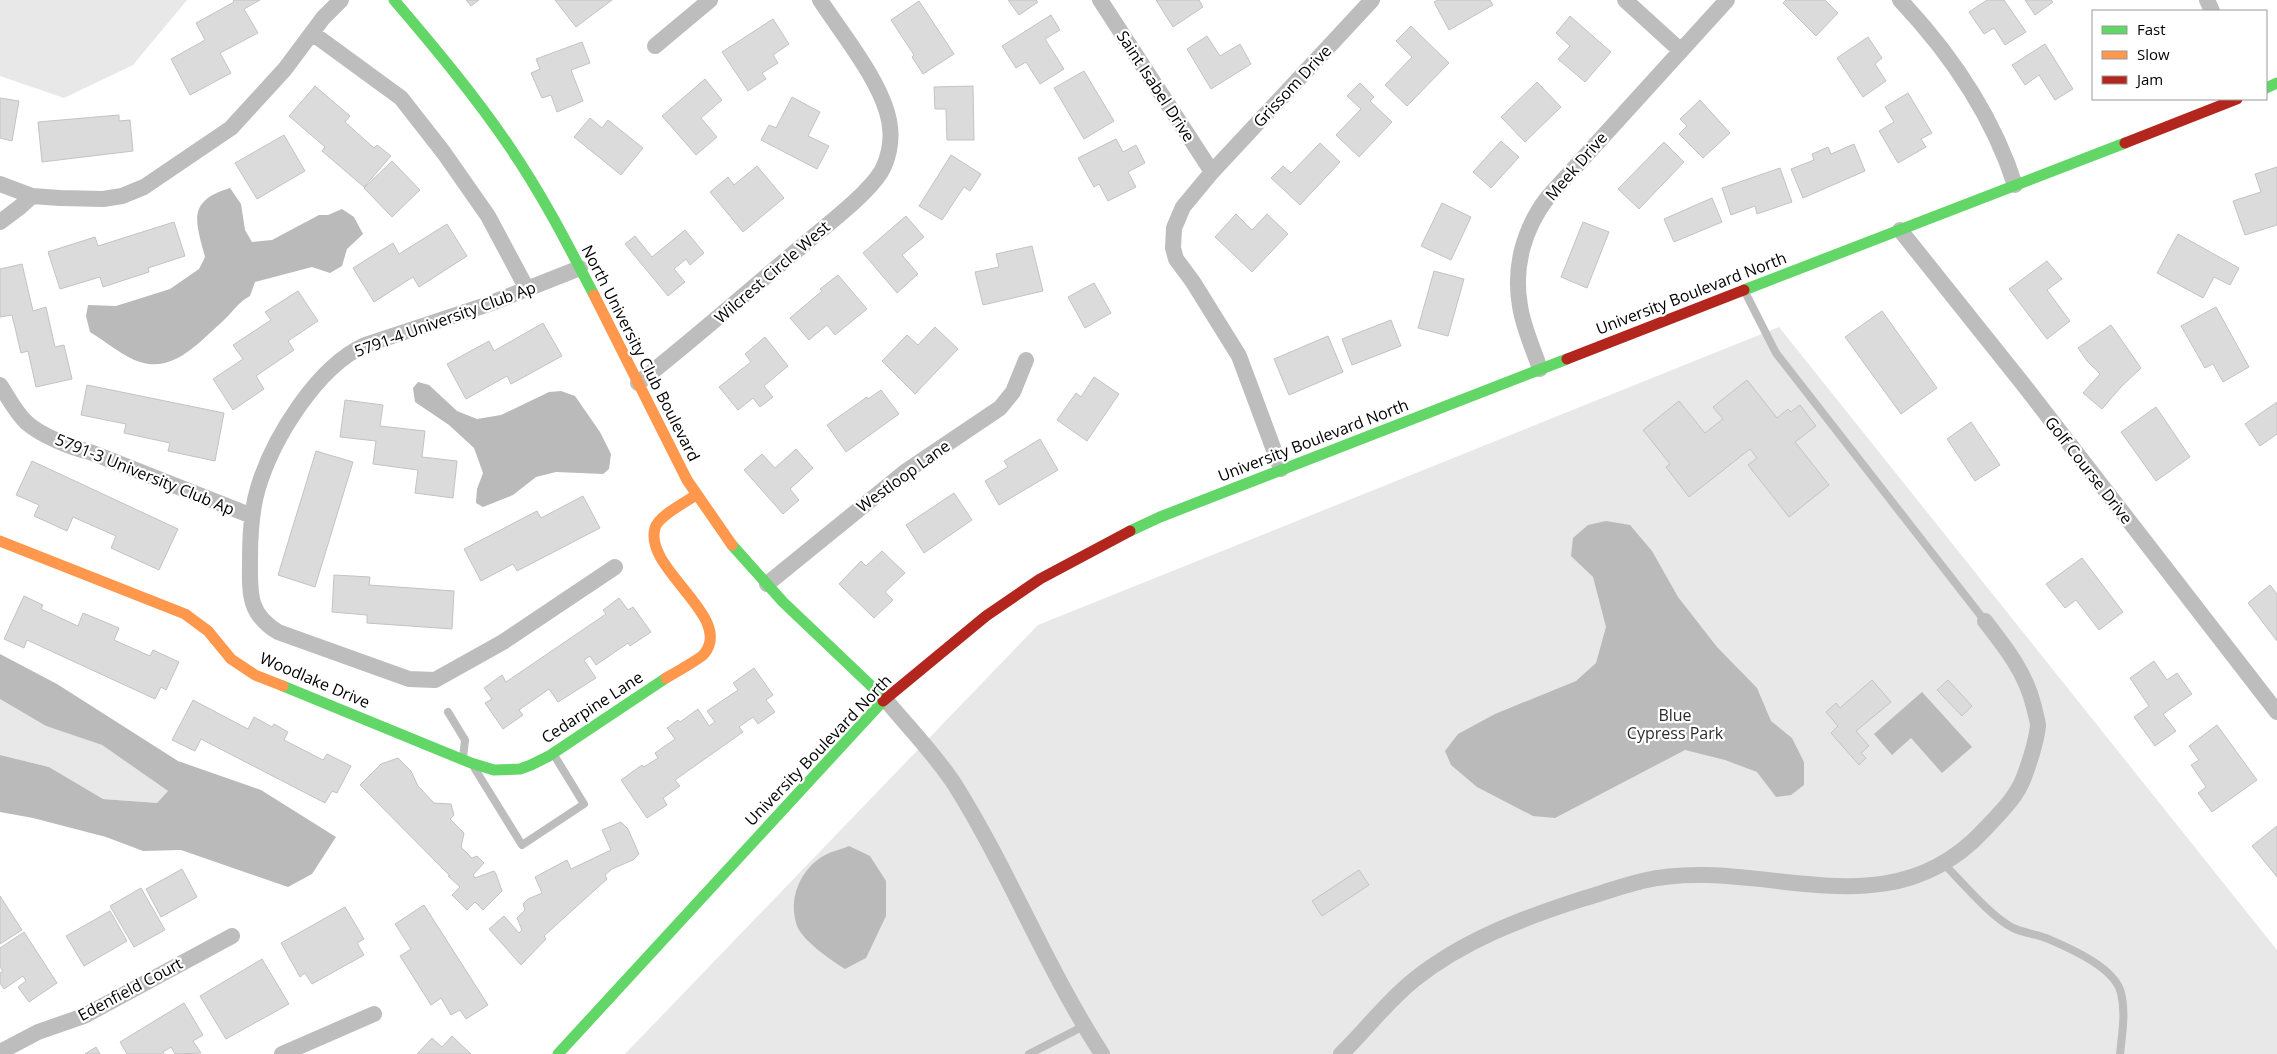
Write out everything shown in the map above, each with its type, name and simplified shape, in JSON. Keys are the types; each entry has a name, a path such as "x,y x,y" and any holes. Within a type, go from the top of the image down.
{"street":[{"path":"0,184 32,196 103,199 122,196 144,187 231,128 286,69 312,33 341,0"},
{"name":"North University Club Boulevard","path":"394,0 477,100 515,153 580,268 696,495 731,544 767,584 828,646 885,699"},
{"path":"655,46 710,0"},
{"name":"Wilcrest Circle West","path":"638,383 696,338 854,202 880,174 886,162 890,129 886,107 879,90 820,0"},
{"name":"Saint Isabel Drive","path":"1100,0 1212,172"},
{"name":"Grissom Drive","path":"1281,469 1239,356 1193,282 1176,259 1173,248 1174,228 1178,216 1212,172 1372,0"},
{"path":"1626,0 1681,51"},
{"name":"Meek Drive","path":"1540,369 1524,322 1518,291 1522,247 1529,226 1548,197 1727,0"},
{"path":"1900,0 1928,29 1957,67 2000,144 2015,185"},
{"path":"312,33 401,98 444,153 488,216 527,289"},
{"name":"University Boulevard North","path":"558,1054 885,699 986,616 1040,579 1160,517 2234,100"},
{"path":"0,222 32,196"},
{"name":"Golf Course Drive","path":"1900,230 2029,392 2277,712"},
{"name":"5791-4 University Club Ap","path":"580,268 527,289 353,351 319,382 298,407 285,429 258,488 252,516 248,582 257,613 266,625 288,637 409,679 435,680 503,642 615,567"},
{"name":"Westloop Lane","path":"767,584 905,472 1000,408 1013,392 1026,360"},
{"name":"5791-3 University Club Ap","path":"0,385 27,423 55,439 76,449 90,452 252,516"},
{"name":"Cedarpine Lane","path":"494,770 520,769 553,753 692,661 703,656 709,647 712,635 705,618 655,549 655,528 661,519 696,495"},
{"name":"Woodlake Drive","path":"0,540 184,614 208,631 231,659 255,675 467,761 494,770"},
{"path":"1341,1054 1389,1002 1413,980 1439,961 1482,936 1614,889 1642,881 1680,876 1713,876 1827,887 1868,886 1913,877 1943,863 1978,837 2021,786 2032,758 2038,724 2023,674 1985,621"},
{"path":"885,699 953,782 973,815 1084,1026 1102,1054"},
{"name":"Edenfield Court","path":"0,1052 38,1032 84,1016 232,936"},
{"path":"282,1054 374,1014"}],"lane":[{"path":"1744,290 1776,353 1985,621"},
{"path":"448,712 465,740 467,761 522,845 584,804 553,753"},
{"path":"1943,863 1983,904 2013,927 2045,938 2075,952 2108,972 2121,991 2124,1016 2120,1054"},
{"path":"1029,1054 1084,1026"}],"green space":[{"path":"0,0 187,0 133,65 64,98 0,76"},
{"name":"Blue Cypress Park","path":"1779,327 2277,950 2277,1054 625,1054 1038,625"},
{"path":"0,699 46,726 102,745 168,791 157,803 103,799 49,767 0,755"}],"shaded area":[{"path":"230,188 241,204 245,230 252,242 272,240 319,215 328,215 342,209 354,217 363,234 347,249 342,266 330,273 312,267 255,282 250,296 238,305 222,322 185,354 164,363 152,364 134,360 90,332 86,316 88,305 116,306 170,289 199,269 205,257 197,223 200,206 206,199 216,193"},
{"path":"418,382 429,385 457,411 477,419 501,415 549,392 561,391 575,396 600,432 611,454 609,469 603,474 556,472 536,477 513,495 483,507 476,503 477,489 483,473 474,448 449,425 415,402 413,388"},
{"path":"1606,521 1630,525 1652,551 1678,597 1717,647 1757,688 1771,721 1792,738 1804,762 1804,785 1791,795 1776,797 1757,772 1725,760 1685,750 1555,818 1533,816 1477,787 1451,765 1445,751 1458,734 1495,714 1576,681 1596,663 1606,627 1593,577 1571,556 1573,538 1588,525"},
{"path":"0,654 57,684 178,761 261,790 336,837 312,874 288,887 181,850 143,851 106,837 33,818 0,812 0,755 49,767 103,799 157,803 168,791 102,745 46,726 0,699"},
{"path":"1922,692 1972,747 1942,773 1911,738 1892,755 1874,734"},
{"path":"849,846 870,856 886,881 886,916 866,958 845,969 811,944 800,932 797,926 794,907 797,888 806,871 820,858"}],"building":[{"path":"233,0 260,0 244,9 258,33 220,53 231,73 190,95 171,59 205,40 196,23 234,2"},
{"path":"466,0 479,0 471,6"},
{"path":"555,0 612,0 576,27"},
{"path":"1008,0 1036,0 1038,2 1019,15"},
{"path":"1156,0 1199,0 1203,7 1173,27"},
{"path":"1438,0 1490,0 1493,5 1449,30 1434,2"},
{"path":"1786,0 1825,0 1838,13 1816,36 1783,3"},
{"path":"1987,0 2004,0 2026,32 2005,45 1994,28 1984,34 1969,12"},
{"path":"2025,0 2051,0 2053,2 2035,15"},
{"path":"919,1 954,54 923,74 912,57 914,55 891,20"},
{"path":"1051,15 1060,30 1045,39 1064,69 1040,84 1026,62 1016,68 1002,46"},
{"path":"1570,16 1611,52 1585,82 1558,59 1570,46 1556,33"},
{"path":"773,19 789,44 773,55 778,63 762,73 766,79 748,91 722,52"},
{"path":"1411,26 1449,63 1407,106 1385,85 1412,57 1396,41"},
{"path":"1207,36 1220,56 1240,44 1251,64 1211,89 1187,49"},
{"path":"1868,37 1882,58 1875,64 1886,81 1863,97 1837,58"},
{"path":"582,42 590,63 571,70 583,101 557,112 551,95 542,98 531,73 540,69 536,59"},
{"path":"2045,44 2073,89 2055,100 2039,75 2025,85 2012,65"},
{"path":"1084,71 1114,121 1084,139 1054,88"},
{"path":"705,79 722,100 701,118 717,137 696,155 662,116"},
{"path":"1537,82 1561,107 1525,142 1501,117"},
{"path":"1360,83 1374,97 1370,101 1392,122 1359,157 1336,135 1361,109 1347,96"},
{"path":"315,86 350,116 345,122 374,148 377,145 391,156 364,187 322,151 325,147 289,116"},
{"path":"973,86 974,140 947,140 946,109 935,109 934,87"},
{"path":"1908,93 1932,133 1921,139 1926,147 1898,163 1879,131 1894,122 1885,107"},
{"path":"792,97 820,112 808,136 829,146 817,169 761,140 769,125 776,128"},
{"path":"0,98 19,101 12,141 0,138"},
{"path":"1700,100 1730,133 1703,158 1679,134 1687,126 1680,119"},
{"path":"119,115 119,121 130,120 133,151 42,162 38,122"},
{"path":"590,118 602,128 608,120 643,148 621,175 574,137"},
{"path":"284,135 305,171 257,199 235,163"},
{"path":"1116,139 1123,152 1136,145 1145,163 1128,172 1136,187 1108,201 1099,184 1094,187 1078,158"},
{"path":"1501,141 1519,157 1491,188 1473,172"},
{"path":"1664,142 1684,162 1639,209 1618,189"},
{"path":"1320,143 1340,162 1300,205 1271,178 1283,166 1291,173"},
{"path":"1854,144 1865,171 1803,198 1791,169 1814,160 1812,154 1828,147 1831,154"},
{"path":"951,155 981,174 970,191 964,187 942,220 919,206"},
{"path":"392,161 420,190 392,217 364,188"},
{"path":"757,166 784,198 743,232 710,192 728,177 734,185"},
{"path":"2277,167 2277,225 2245,235 2233,201 2261,192 2255,174"},
{"path":"1780,168 1792,202 1757,214 1755,206 1731,215 1722,188"},
{"path":"1712,198 1722,222 1674,242 1664,219"},
{"path":"1442,203 1471,217 1451,260 1421,246"},
{"path":"1236,214 1252,230 1267,214 1288,234 1252,272 1215,237"},
{"path":"906,216 924,237 902,255 918,274 897,293 863,253"},
{"path":"174,222 185,256 148,268 149,272 103,287 100,277 60,289 48,252 95,237 98,246"},
{"path":"1583,222 1609,232 1587,288 1561,277"},
{"path":"447,224 467,256 419,287 413,277 374,302 353,268 393,243 399,254"},
{"path":"685,230 704,253 690,265 686,259 674,269 685,282 668,296 625,244 635,236 652,257"},
{"path":"2178,234 2239,268 2230,285 2214,277 2203,298 2157,273"},
{"path":"1032,246 1043,291 983,305 975,272 999,267 996,254"},
{"path":"2047,261 2062,279 2047,290 2070,321 2047,339 2009,289"},
{"path":"22,264 33,311 46,307 55,347 64,345 72,379 36,387 28,351 21,353 12,315 0,317 0,269"},
{"path":"1434,271 1464,279 1448,336 1418,328"},
{"path":"838,275 867,309 835,335 827,325 809,340 790,318 822,291 820,289"},
{"path":"1094,283 1111,313 1085,328 1068,297"},
{"path":"298,291 318,321 288,341 294,350 256,376 264,389 233,410 213,379 243,359 233,345 271,320 265,312"},
{"path":"2216,307 2249,367 2223,382 2213,364 2205,368 2181,326"},
{"path":"1882,311 1937,388 1901,414 1845,337"},
{"path":"1391,320 1401,346 1352,365 1342,339"},
{"path":"543,323 562,356 511,384 507,376 466,399 447,364 489,341 494,351"},
{"path":"2111,325 2141,368 2102,409 2083,393 2100,374 2087,361 2078,348"},
{"path":"935,327 958,349 915,394 882,361 907,335 918,345"},
{"path":"1328,336 1343,372 1289,395 1274,359"},
{"path":"765,337 788,366 764,386 773,397 760,407 753,398 738,410 719,387 751,362 745,354"},
{"path":"1094,377 1119,394 1087,441 1057,420 1076,393 1081,397"},
{"path":"1747,380 1777,418 1788,409 1791,412 1800,405 1816,426 1795,442 1829,485 1789,517 1748,465 1757,458 1750,449 1689,497 1666,467 1670,464 1643,430 1679,401 1705,433 1723,419 1713,407"},
{"path":"87,385 224,413 215,461 168,451 170,443 124,433 126,424 81,415"},
{"path":"881,390 899,414 846,452 827,425 867,397 868,399"},
{"path":"345,400 383,405 380,426 425,431 422,457 457,461 453,498 415,493 418,470 373,464 376,441 340,437"},
{"path":"2277,402 2277,434 2260,446 2245,424"},
{"path":"2156,407 2190,457 2156,481 2121,432"},
{"path":"1971,422 2000,465 1975,481 1947,439"},
{"path":"1040,439 1058,470 999,505 985,481 1008,467 1004,461"},
{"path":"796,449 813,468 790,489 799,500 783,514 744,470 762,454 775,468"},
{"path":"316,451 353,462 315,587 278,575"},
{"path":"32,461 178,529 159,570 111,548 116,536 73,517 67,531 34,516 39,505 16,495"},
{"path":"954,493 972,520 924,553 906,525"},
{"path":"583,496 600,528 517,571 513,564 481,581 464,549 537,511 541,518"},
{"path":"882,551 905,573 885,592 893,600 874,618 839,584 861,561 866,566"},
{"path":"2082,558 2123,612 2099,630 2076,600 2065,608 2046,584"},
{"path":"334,575 370,577 369,585 454,591 452,629 367,623 367,615 332,612"},
{"path":"2270,585 2277,594 2277,641 2248,603"},
{"path":"24,596 43,605 41,609 78,626 83,613 119,628 114,640 150,656 153,650 179,662 166,690 161,687 155,699 27,640 24,648 4,639"},
{"path":"619,598 628,610 633,607 651,632 630,646 628,643 596,665 590,656 584,660 596,678 558,702 549,689 519,710 523,715 503,729 485,703 492,699 484,688 502,675 506,682 606,614 603,610"},
{"path":"2154,661 2167,680 2177,673 2192,694 2163,714 2176,731 2155,746 2134,717 2149,706 2130,678"},
{"path":"754,668 773,695 766,700 775,712 758,724 753,717 739,727 743,732 675,780 680,786 663,798 667,805 647,818 621,780 642,765 644,767 658,758 655,753 675,739 667,728 678,720 680,722 698,709 709,726 715,722 707,711 738,690 733,683"},
{"path":"1872,680 1891,702 1856,731 1869,746 1861,753 1866,758 1859,765 1831,733 1838,726 1826,712 1836,703 1840,708"},
{"path":"1948,680 1972,706 1962,716 1937,690"},
{"path":"193,700 248,729 254,717 272,727 274,724 288,732 284,740 323,760 327,754 351,766 337,793 332,791 325,803 201,739 195,751 172,740"},
{"path":"2217,725 2257,780 2212,812 2198,793 2206,787 2191,765 2199,760 2189,746"},
{"path":"398,758 411,771 418,786 434,803 451,804 454,815 450,819 464,833 461,847 472,858 477,856 484,863 473,875 475,878 494,871 496,874 502,891 483,910 475,902 467,910 452,895 460,887 360,785 381,764"},
{"path":"621,822 628,829 639,854 633,860 612,869 605,875 607,879 544,936 546,939 521,965 489,929 504,916 519,933 522,930 517,918 525,910 523,904 528,899 542,893 535,877 567,860 571,869 611,850 602,830"},
{"path":"2277,826 2277,877 2252,846"},
{"path":"182,869 197,897 161,917 146,889"},
{"path":"1359,870 1369,885 1322,916 1312,901"},
{"path":"141,888 165,930 134,947 110,906"},
{"path":"0,896 22,930 0,944"},
{"path":"424,905 488,1005 466,1019 460,1010 451,1015 441,998 431,1005 400,956 411,949 395,924"},
{"path":"345,907 364,939 357,943 364,955 312,984 305,973 300,977 281,943"},
{"path":"110,911 127,941 84,966 66,936"},
{"path":"24,932 57,983 29,1002 18,987 26,981 23,976 4,989 0,983 0,973 3,971 0,967 0,948"},
{"path":"262,959 289,1004 226,1039 200,996"},
{"path":"184,1003 203,1035 193,1041 201,1053 175,1054 171,1047 163,1052 164,1054 127,1054 120,1042"},
{"path":"452,1036 471,1054 417,1054 432,1038 442,1047"},
{"path":"96,1047 100,1054 85,1054"}],"traffic: fast":[{"path":"394,0 440,55 511,149 565,239 594,295"},
{"path":"2267,88 2277,83"},
{"path":"1744,290 2125,143"},
{"path":"1130,531 1160,517 1567,359"},
{"path":"732,545 783,602 885,699"},
{"path":"283,686 471,763 494,770 520,769 549,756 666,678"},
{"path":"558,1054 883,701"}],"traffic: slow":[{"path":"594,295 687,480 732,545"},
{"path":"666,678 702,656 710,640 708,624 662,560 655,544 655,528 657,523 679,505 696,495"},
{"path":"0,541 185,614 208,631 231,659 255,675 283,686"}],"traffic: jam":[{"path":"2125,143 2234,100"},
{"path":"1567,359 1744,290"},
{"path":"883,701 986,616 1040,579 1130,531"}]}
